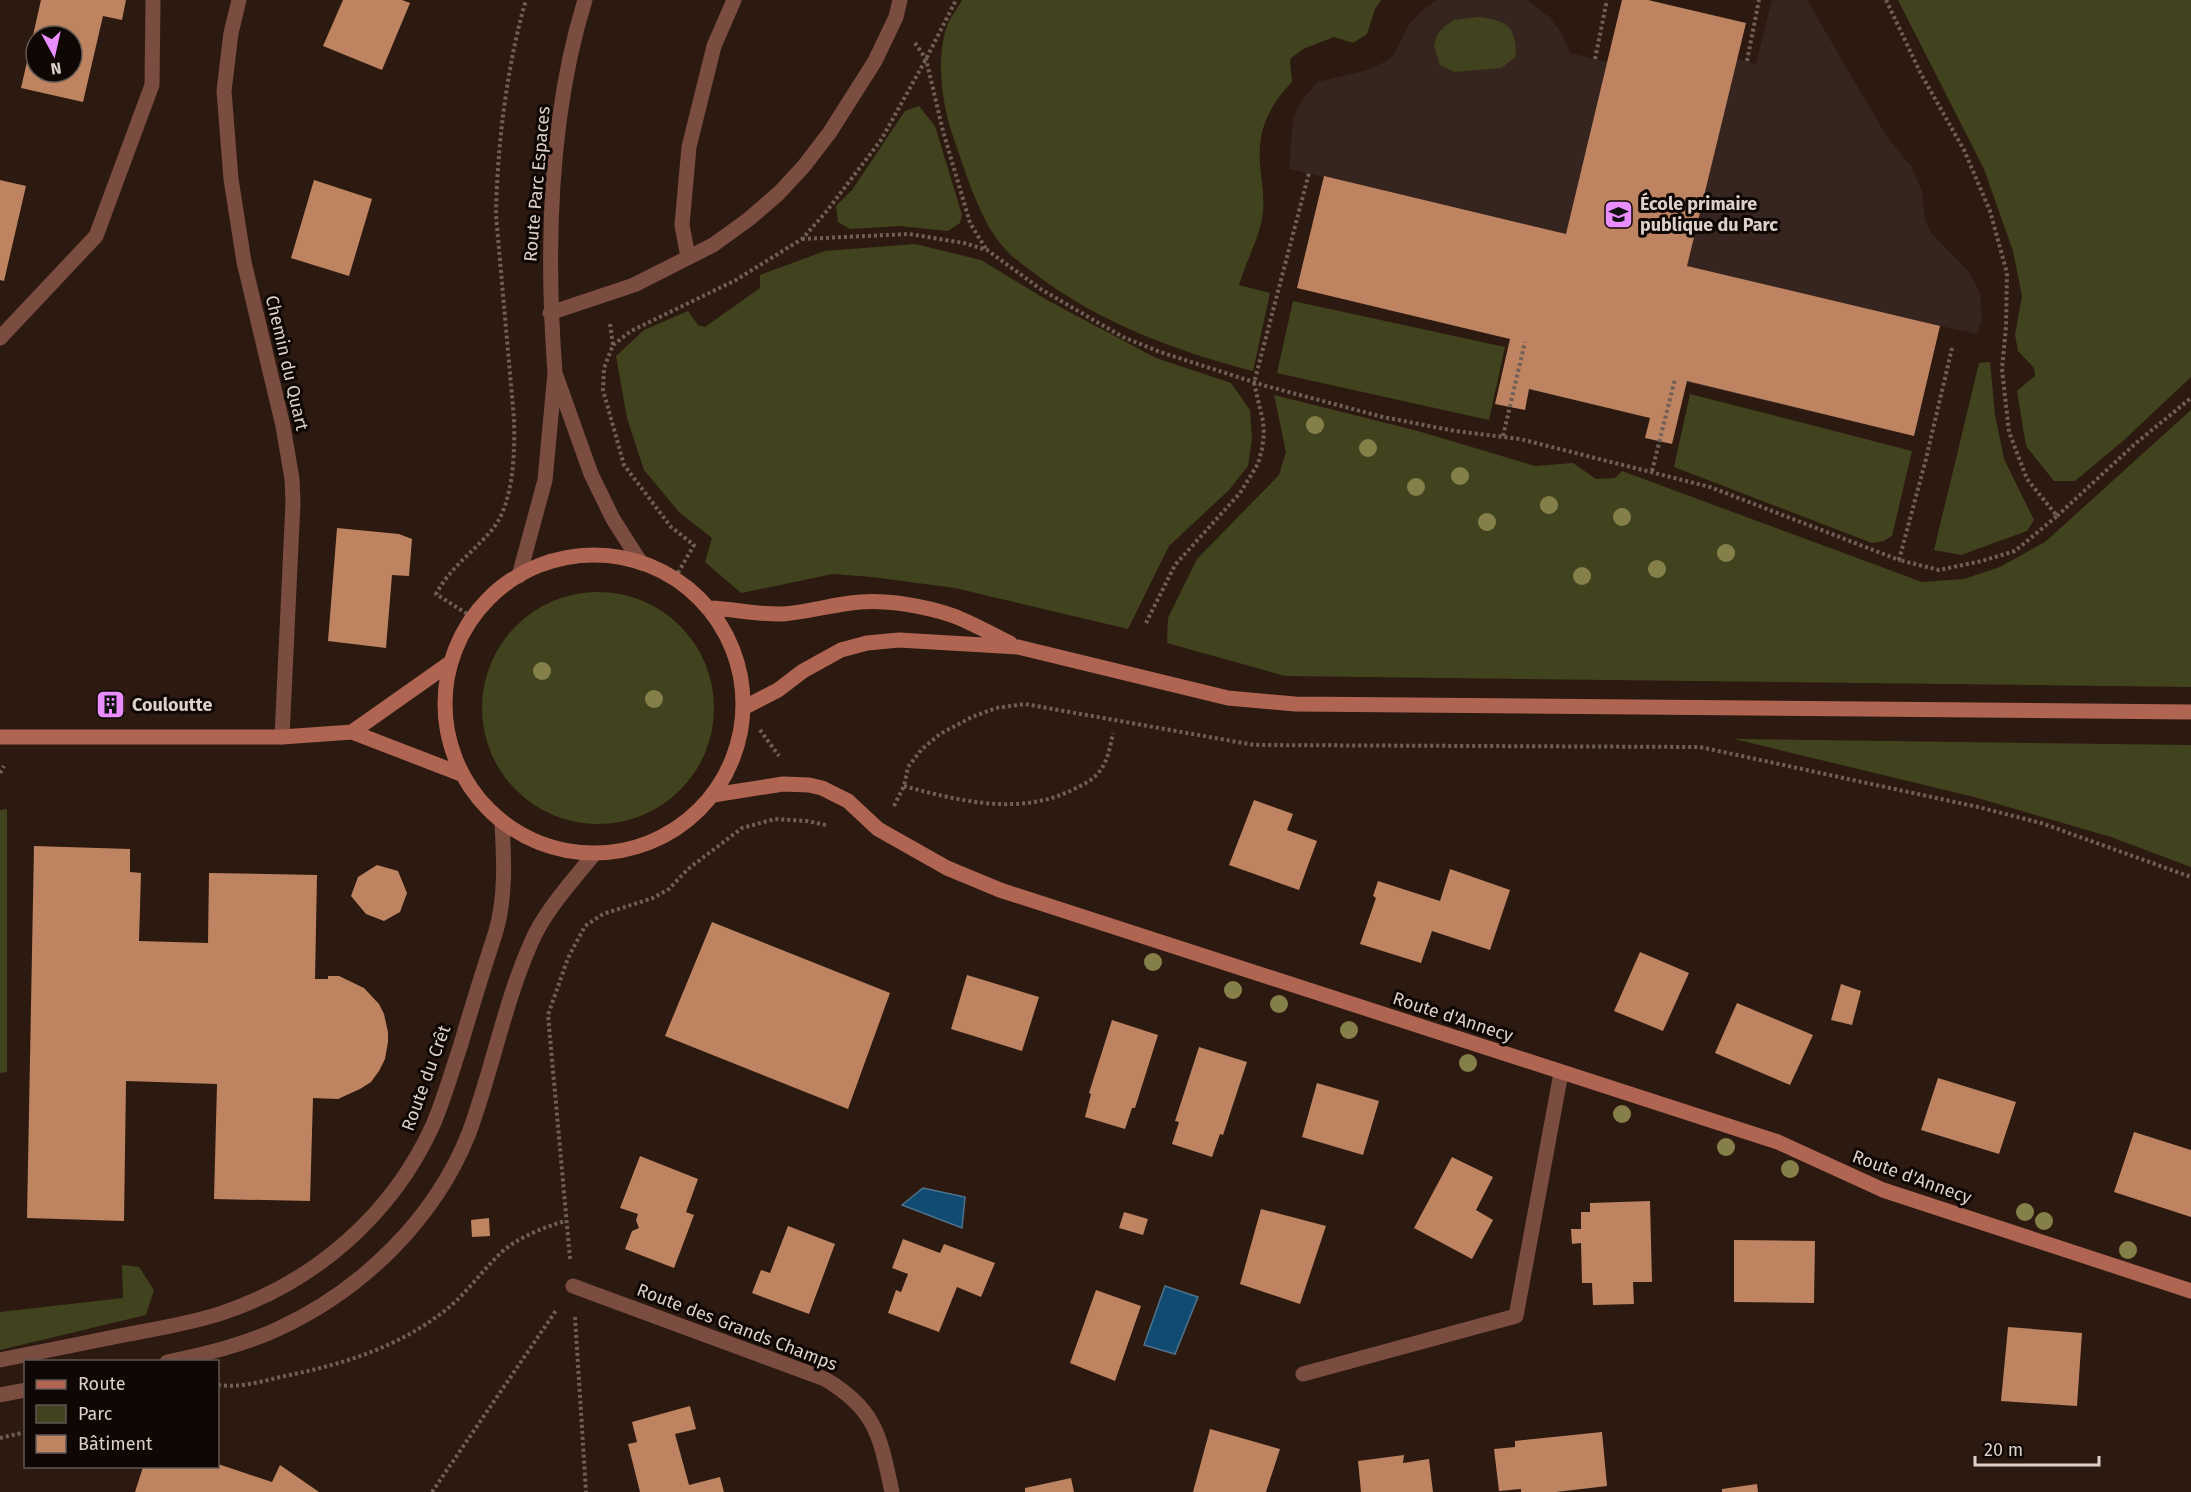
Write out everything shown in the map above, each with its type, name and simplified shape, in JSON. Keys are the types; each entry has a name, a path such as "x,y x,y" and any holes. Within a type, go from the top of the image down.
{"main road":[{"path":"586,554 632,559 675,578 710,608 729,638 741,671 745,707 741,738 730,768 713,795 680,826 639,847 594,854 545,845 502,823 479,800 461,774 448,738 444,700 450,663 472,617 500,587 519,576 541,564 586,554"},
{"path":"710,608 782,614 807,611 833,604 886,603 951,615 1018,647"},
{"path":"745,707 778,690 803,671 841,650 867,643 899,640 1018,647 1228,698 1295,704 2191,712"},
{"path":"352,732 450,663"},
{"path":"0,737 282,737 352,732 461,774"},
{"name":"Route d'Annecy","path":"713,795 783,784 822,788 848,801 878,829 947,868 1000,890 1778,1142 1883,1190 2191,1291"}],"street":[{"path":"0,338 96,236 152,85 153,0"},
{"name":"Chemin du Quart","path":"239,0 231,33 224,91 231,178 244,262 283,426 292,479 292,529 282,737"},
{"name":"Route Parc Espaces","path":"519,576 545,480 555,373 550,313 550,258 559,131 567,73 585,0"},
{"path":"688,257 682,225 689,147 714,46 734,0"},
{"path":"550,313 634,285 713,245 749,219 804,166 830,132 875,62 896,17 900,0"},
{"name":"Route Parc Espaces","path":"555,373 591,474 614,519 641,563"},
{"name":"Route du Crêt","path":"0,1360 192,1322 259,1299 293,1282 324,1261 354,1236 385,1203 412,1166 433,1125 449,1082 496,931 504,888 502,823"},
{"path":"175,1360 236,1345 279,1329 319,1308 366,1274 391,1251 421,1215 447,1177 468,1135 531,941 555,902 594,854"},
{"path":"1303,1374 1516,1316 1561,1073"},
{"name":"Route des Grands Champs","path":"573,1286 825,1379 842,1389 869,1417 881,1441 892,1492"},
{"path":"0,1395 24,1390"}],"path":[{"path":"472,617 436,594 444,579 493,530 503,512 511,475 515,447 514,418 496,215 496,189 503,119 514,51 526,0"},
{"path":"1594,58 1607,0"},
{"path":"1747,61 1759,0"},
{"path":"1886,0 1921,74 1964,150 1990,211 2007,273 2006,327 2002,369 2009,432 2027,479 2057,516"},
{"path":"926,59 962,201 970,224 987,250"},
{"path":"1146,624 1175,565 1240,493 1258,464 1264,434 1254,383 1309,173"},
{"path":"802,239 909,234 964,243 987,250 1042,290 1123,337 1160,352 1254,383 1383,417 1455,431 1503,436 1710,487 1899,560 1939,570 1982,561 2014,550 2057,516 2136,443 2191,398"},
{"path":"1503,436 1525,342"},
{"path":"613,345 604,368 603,390 624,465 671,527 694,545 675,578"},
{"path":"1899,560 1952,348"},
{"path":"1652,471 1675,379"},
{"path":"878,829 899,798 908,767 922,749 940,735 972,717 996,708 1025,704 1254,745 1700,747 1978,807 2041,823 2191,877"},
{"path":"745,707 776,753 789,761 809,785"},
{"path":"904,786 944,796 1007,805 1044,800 1061,795 1092,780 1106,761 1113,733"},
{"path":"586,1492 573,1286 565,1221 548,1015 568,958 585,926 603,914 652,898 669,889 688,869 742,828 758,822 790,819 825,825 835,830"},
{"path":"219,1385 244,1385 322,1369 395,1343 449,1308 504,1251 517,1241 535,1230 565,1221"},
{"path":"432,1492 573,1286"},
{"path":"0,1438 24,1432"}],"shaded area":[{"name":"École primaire publique du Parc","path":"1437,0 1527,0 1550,18 1562,34 1570,53 1607,62 1622,0 1648,0 1737,59 1756,64 1772,0 1807,0 1887,137 1912,167 1922,192 1925,220 1931,233 1969,272 1980,293 1982,319 1977,334 1940,326 1914,436 1660,376 1650,418 1529,389 1539,346 1297,288 1324,177 1289,169 1293,120 1300,103 1317,82 1364,71 1389,60 1408,26 1421,11"}],"green space":[{"path":"962,0 1381,0 1375,9 1367,34 1353,43 1334,37 1303,49 1290,59 1292,82 1274,104 1263,128 1260,154 1262,220 1239,285 1270,293 1253,371 1166,344 1111,320 1084,306 1034,273 1000,243 992,232 973,193 950,126 943,97 941,66 944,36 948,23"},
{"path":"1898,0 2191,0 2191,377 2124,440 2075,481 2054,481 2026,446 2017,391 2035,376 2034,368 2018,351 2015,335 2022,296 2013,251 1984,169"},
{"path":"1479,17 1503,23 1508,27 1514,38 1516,57 1501,68 1454,72 1440,65 1434,46 1437,35 1454,20"},
{"path":"919,106 935,126 962,215 960,223 948,231 899,226 850,229 838,222 836,206 852,190 905,111"},
{"path":"915,244 981,260 1047,300 1156,358 1231,383 1250,410 1252,439 1248,466 1229,490 1169,546 1128,629 955,588 872,577 833,574 741,593 705,562 712,538 679,512 644,470 627,418 616,356 644,330 688,311 698,325 705,327 760,288 760,275 825,251"},
{"path":"1293,301 1505,347 1489,420 1277,373"},
{"path":"1990,362 1995,415 2004,459 2034,520 2027,531 1961,555 1934,550 1979,363"},
{"path":"1690,394 1912,451 1892,536 1884,541 1872,543 1674,467"},
{"path":"1274,395 1418,431 1535,466 1573,463 1596,479 1615,478 1622,471 1922,582 1964,579 2000,567 2045,542 2191,410 2191,687 1285,676 1167,643 1168,618 1197,559 1279,475 1286,452"},
{"path":"598,592 621,594 653,606 672,618 688,634 709,674 714,708 712,731 700,763 688,782 672,798 632,819 598,824 575,822 543,810 524,798 508,782 487,742 482,708 484,685 496,653 508,634 524,618 564,597"},
{"path":"1734,739 2191,745 2191,867 2111,837 1974,797"},
{"path":"7,809 7,1072 0,1073 0,810"},
{"path":"122,1265 139,1267 154,1290 146,1315 0,1350 0,1312 123,1298"}],"water":[{"path":"923,1188 965,1197 962,1228 902,1205"},
{"path":"1165,1286 1198,1297 1175,1354 1144,1345"}],"building":[{"path":"41,0 126,0 122,20 103,16 83,102 21,88 24,75 24,84 84,84 84,24 36,24"},
{"path":"343,0 402,0 410,3 382,70 323,46"},
{"path":"1622,0 1648,0 1746,23 1687,266 1940,326 1914,436 1687,381 1672,444 1645,438 1650,418 1529,389 1525,410 1495,404 1510,339 1297,288 1324,176 1566,234"},
{"path":"0,180 26,186 4,281 0,280"},
{"path":"314,180 372,199 349,276 291,258"},
{"path":"337,528 399,534 412,539 409,576 392,575 386,648 328,641"},
{"name":"Couloutte","path":"125,696 125,712 97,713 97,697"},
{"path":"1254,800 1293,814 1287,830 1317,841 1299,890 1229,865"},
{"path":"34,846 130,849 130,872 141,873 139,941 208,943 209,873 317,875 315,979 339,976 364,988 379,1004 384,1014 388,1042 385,1059 371,1082 338,1099 313,1098 310,1201 214,1199 217,1084 126,1081 124,1221 27,1218"},
{"path":"377,865 398,871 407,893 400,912 384,921 366,914 351,896 358,877"},
{"path":"1450,869 1510,890 1490,950 1432,931 1421,963 1360,944 1376,898 1373,896 1378,881 1440,901"},
{"path":"712,922 890,993 848,1109 665,1036"},
{"path":"1640,952 1689,973 1663,1031 1614,1011"},
{"path":"967,975 1039,997 1022,1051 951,1029"},
{"path":"1841,984 1861,991 1852,1025 1831,1020"},
{"path":"1737,1003 1813,1035 1790,1085 1715,1053"},
{"path":"1112,1020 1158,1035 1135,1108 1132,1108 1125,1129 1085,1117 1091,1094 1089,1093"},
{"path":"1199,1047 1247,1062 1223,1135 1220,1134 1212,1157 1172,1144 1179,1122 1175,1121"},
{"path":"1938,1078 2016,1102 1999,1154 1921,1130"},
{"path":"1317,1083 1379,1101 1363,1155 1302,1137"},
{"path":"2134,1132 2191,1150 2191,1217 2114,1192"},
{"path":"640,1156 698,1179 686,1212 694,1215 674,1268 625,1249 632,1231 639,1228 636,1220 638,1214 620,1208"},
{"path":"1452,1157 1493,1177 1476,1210 1493,1220 1472,1259 1414,1228"},
{"path":"1650,1201 1652,1282 1633,1282 1634,1304 1593,1305 1592,1283 1582,1283 1581,1243 1572,1244 1571,1229 1581,1229 1581,1212 1590,1212 1590,1203"},
{"path":"1261,1209 1326,1226 1300,1304 1240,1284"},
{"path":"1124,1212 1148,1219 1143,1235 1119,1228"},
{"path":"489,1218 490,1236 472,1237 471,1220"},
{"path":"788,1226 835,1244 809,1314 752,1293 761,1270 770,1273"},
{"path":"903,1239 940,1253 944,1244 995,1263 981,1297 957,1287 939,1332 888,1313 896,1290 901,1292 908,1274 892,1268"},
{"path":"1734,1240 1815,1241 1814,1303 1734,1302"},
{"path":"1096,1290 1141,1306 1115,1381 1070,1363"},
{"path":"2008,1327 2082,1333 2077,1406 2001,1401"},
{"path":"690,1406 696,1429 675,1434 689,1485 720,1477 724,1492 640,1492 628,1444 637,1442 632,1422"},
{"path":"1210,1429 1280,1449 1266,1492 1193,1492"},
{"path":"1602,1432 1607,1486 1556,1492 1521,1492 1521,1489 1499,1491 1494,1449 1515,1447 1515,1441"},
{"path":"1404,1455 1403,1463 1429,1459 1433,1492 1361,1492 1358,1461"},
{"path":"219,1464 272,1482 280,1465 319,1492 135,1492 143,1468 219,1468"},
{"path":"1071,1478 1074,1492 1025,1492 1025,1488"},
{"path":"1757,1484 1758,1492 1722,1492 1722,1489"}],"place":[{"name":"École primaire publique du Parc","path":"1619,214"},
{"name":"Couloutte","path":"111,705"}]}
